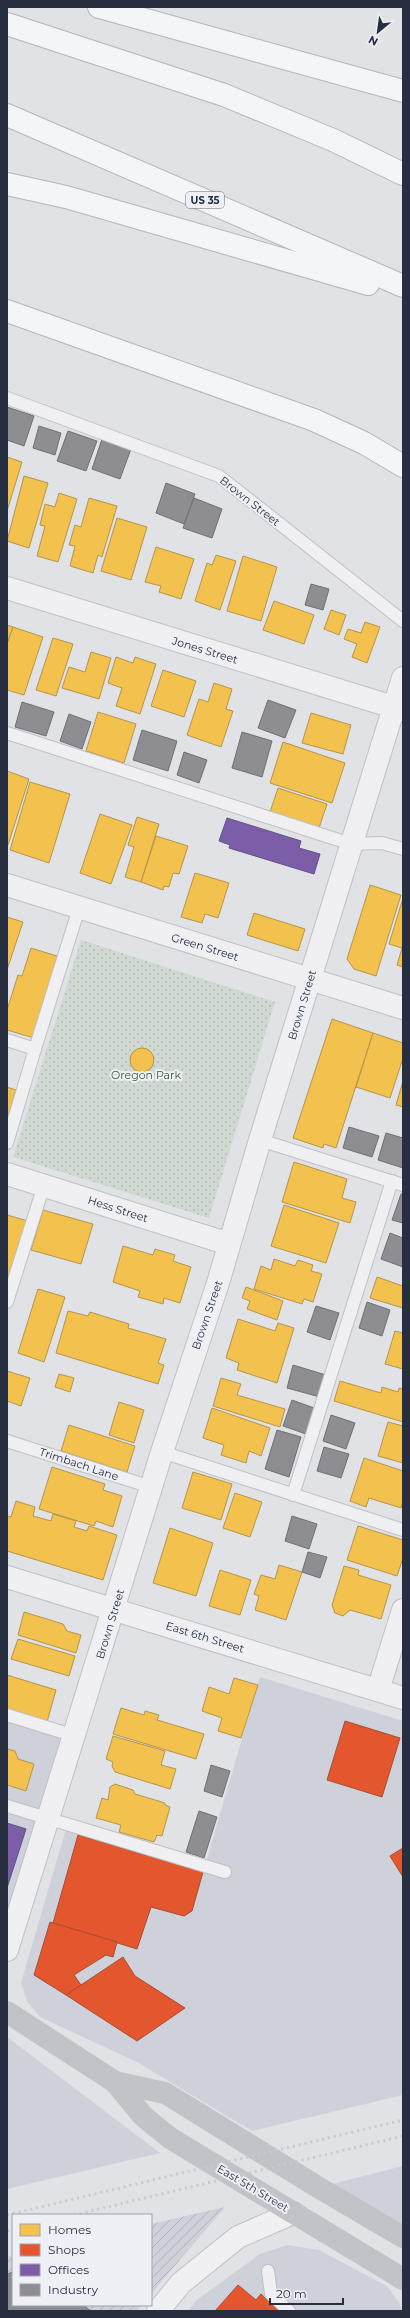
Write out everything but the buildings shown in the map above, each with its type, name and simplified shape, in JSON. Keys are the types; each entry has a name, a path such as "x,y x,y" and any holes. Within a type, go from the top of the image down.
{"highway":[{"path":"99,7 403,91"},
{"path":"7,24 224,95 332,140 403,174"},
{"name":"US 35","path":"7,115 403,286"},
{"path":"7,184 66,197 403,293"},
{"path":"7,312 314,420 364,443 403,466"}],"street":[{"name":"Jones Street","path":"7,588 399,709"},
{"name":"Brown Street","path":"7,1950 75,1736 162,1452 218,1283 260,1140 351,844 399,709 403,678"},
{"name":"Green Street","path":"7,885 403,1008"},
{"name":"Hess Street","path":"7,1174 229,1244"},
{"name":"East 6th Street","path":"7,1577 403,1698"},
{"path":"378,1690 403,1610"},
{"name":"East 5th Street","path":"7,2012 115,2082 143,2116 170,2138 403,2279"},
{"name":"East 5th Street","path":"115,2082 165,2093 321,2189 403,2237"},
{"path":"158,2311 181,2283 238,2237 293,2213"}],"lane":[{"name":"Brown Street","path":"7,398 219,476 403,621"},
{"path":"7,733 351,844 382,844 403,849"},
{"path":"7,1143 79,908"},
{"path":"7,1040 35,1049"},
{"path":"260,1140 398,1183 293,1495"},
{"path":"7,1302 44,1186"},
{"name":"Trimbach Lane","path":"7,1441 151,1488"},
{"path":"162,1452 403,1530"},
{"path":"7,1715 75,1736"},
{"path":"7,1806 225,1872"},
{"path":"268,2271 271,2294 289,2311"}],"shaded area":[{"path":"260,1677 403,1721 403,2095 252,2131 137,2062 40,2017 27,2001 21,1983 66,1829 204,1869"},
{"path":"7,1722 60,1738 40,1810 7,1914"},
{"path":"7,2037 15,2043 160,2153 7,2189"},
{"path":"403,2166 403,2224 332,2184"},
{"path":"225,2207 152,2293 152,2224"},
{"path":"288,2245 319,2250 387,2286 400,2304 402,2311 188,2311 198,2299 260,2254"},
{"path":"12,2255 12,2306 141,2306 137,2311 7,2311 7,2257"}],"green space":[{"name":"Oregon Park","path":"81,940 275,1002 209,1218 13,1157"}],"railway":[{"path":"7,2215 403,2120"},
{"path":"78,2214 403,2136"},
{"path":"7,2231 12,2229"}]}
